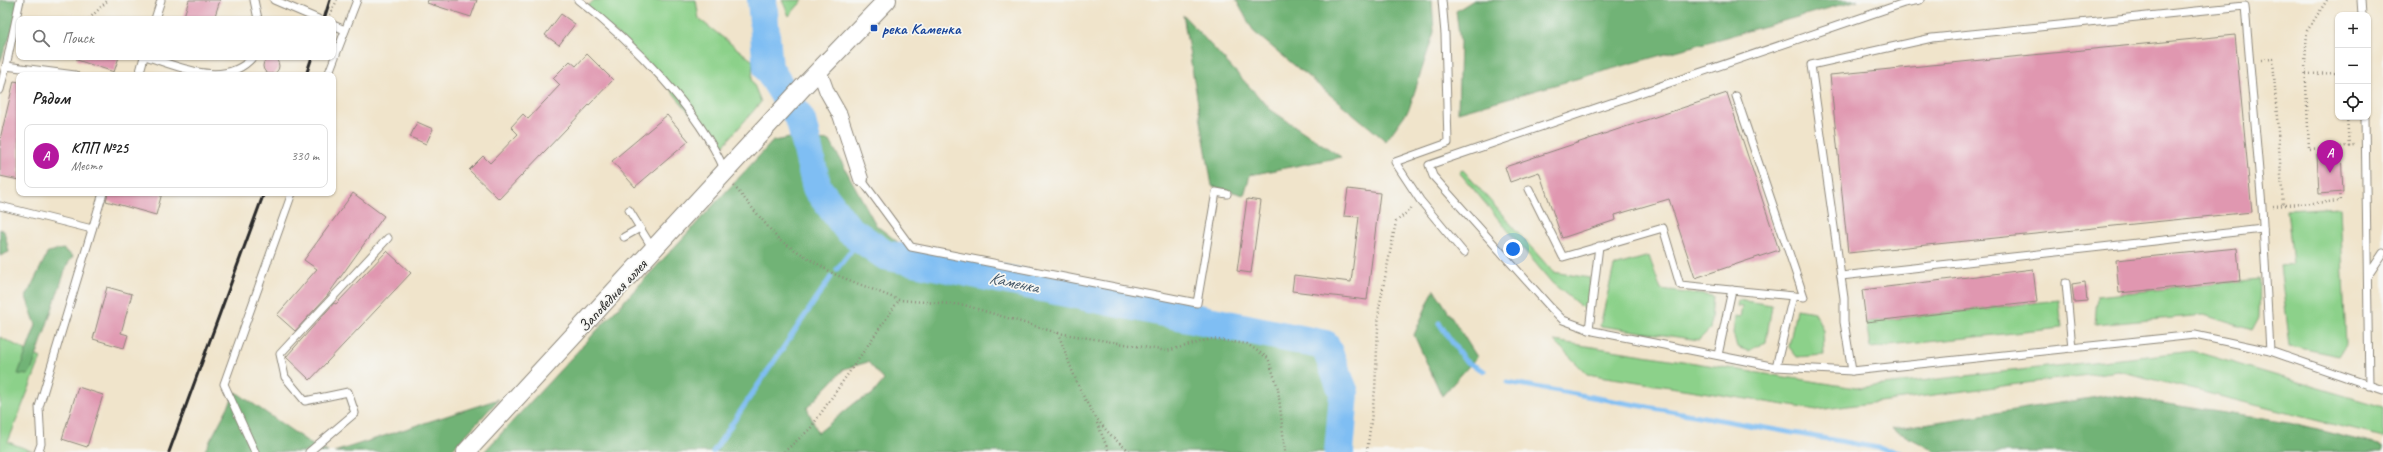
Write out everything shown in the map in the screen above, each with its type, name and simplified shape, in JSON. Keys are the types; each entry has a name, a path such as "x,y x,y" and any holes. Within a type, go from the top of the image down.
{"street":[{"path":"861,180 840,115 827,92 819,70 888,0"},
{"name":"Заповедная аллея","path":"466,452 819,70"}],"lane":[{"path":"17,16 20,0"},
{"path":"156,16 161,0"},
{"path":"254,0 257,16"},
{"path":"274,0 311,16"},
{"path":"336,55 357,0"},
{"path":"578,0 650,65 689,112 725,172"},
{"path":"1442,0 1445,34 1448,143 1395,162 1420,200 1464,253"},
{"path":"1920,0 1904,3 1736,59 1429,165 1433,176 1551,308 1563,320 1589,330 1776,366 1852,370 2195,335 2270,351 2383,390"},
{"path":"2362,0 2362,12"},
{"path":"1852,370 1844,322 1844,298 1811,65 1932,38 2245,3 2263,228 2270,351"},
{"path":"0,90 16,19"},
{"path":"336,26 346,30"},
{"path":"139,72 143,60"},
{"path":"158,60 197,72"},
{"path":"228,72 246,65 250,60"},
{"path":"329,72 334,60"},
{"path":"6,66 52,72"},
{"path":"1529,189 1563,257 1663,228 1680,284 1804,297 1736,96"},
{"path":"2365,120 2369,274 2369,386"},
{"path":"861,180 911,247 1197,303 1216,192 1227,194"},
{"path":"38,452 41,444 39,407 102,196"},
{"path":"255,452 224,384 291,196"},
{"path":"0,206 92,229"},
{"path":"629,210 654,250"},
{"path":"624,237 640,228"},
{"path":"1841,276 2263,228"},
{"path":"309,452 355,413 348,392 305,401 285,377 280,354 388,238"},
{"path":"1589,330 1599,246"},
{"path":"2369,274 2383,254"},
{"path":"2066,283 2072,348"},
{"path":"1718,355 1732,290"},
{"path":"1776,366 1793,296"}],"path":[{"path":"92,16 108,0"},
{"path":"329,16 337,0"},
{"path":"2326,0 2307,31 2306,74 2309,149 2365,144"},
{"path":"2250,61 2273,59 2283,205"},
{"path":"2306,74 2335,73"},
{"path":"2347,120 2349,146"},
{"path":"2337,153 2339,147"},
{"path":"725,172 729,180 779,240 834,274 900,300 964,304 1058,333 1167,351 1212,339 1247,344 1268,358 1278,388 1285,452"},
{"path":"1367,452 1375,390 1379,308 1389,253 1396,222 1420,200"},
{"path":"784,452 810,429 900,300"},
{"path":"1058,333 1086,403 1096,420 1109,452"},
{"path":"1096,420 1115,441 1131,452"}],"green space":[{"path":"0,0 24,0 18,16 16,16 16,21 0,62"},
{"path":"594,0 696,0 699,19 753,61 752,80 761,102 723,146 704,123 689,112 650,65 587,7"},
{"path":"782,0 803,0 789,16"},
{"path":"1236,0 1432,0 1434,32 1409,109 1386,141 1254,32"},
{"path":"1474,0 1858,0 1458,112 1460,42 1456,11"},
{"path":"1183,15 1271,110 1341,157 1250,175 1244,195 1212,186"},
{"path":"790,138 830,141 876,225 909,251 1322,342 1334,393 1329,452 484,452 773,141","holes":["868,362 884,380 872,395 856,402 818,433 807,408 844,369"]},
{"path":"1463,170 1553,272 1590,278 1588,312 1552,283 1459,172"},
{"path":"2340,207 2346,345 2339,356 2290,346 2280,266 2293,264 2287,210"},
{"path":"0,229 4,231 9,252 0,256"},
{"path":"63,249 73,256 67,265 32,369 28,375 18,374 36,325 26,297 48,252"},
{"path":"1649,256 1661,290 1713,296 1710,329 1699,340 1600,326 1614,266"},
{"path":"2260,279 2259,317 2252,330 2204,315 2095,325 2097,296"},
{"path":"1434,289 1477,357 1442,396 1414,335"},
{"path":"1738,300 1772,305 1766,342 1748,351 1737,347 1733,333 1735,317 1740,318 1742,307 1737,306"},
{"path":"2059,300 2062,328 1870,348 1866,322"},
{"path":"1796,309 1815,312 1823,331 1824,355 1797,357 1789,347"},
{"path":"0,337 41,358 8,442 34,452 0,452"},
{"path":"1554,341 1856,388 2193,351 2383,407 2383,437 2119,371 1817,410 1587,374"},
{"path":"236,392 314,446 328,452 204,452"},
{"path":"2110,395 2289,423 2383,446 2383,452 1937,452 1892,429"},
{"path":"499,399 450,452 334,452"}],"building":[{"path":"189,0 220,0 215,16 184,16"},
{"path":"428,0 477,0 471,17 427,3"},
{"path":"561,14 575,24 559,45 545,35"},
{"path":"2235,35 2252,212 1848,253 1830,75"},
{"path":"587,54 613,80 499,199 469,170 483,156 490,163 518,134 511,127 523,114 528,119 560,85 553,78 570,61 576,66"},
{"path":"77,60 118,60 114,72"},
{"path":"265,60 277,60 279,66 277,72 265,72 263,66"},
{"path":"14,81 16,81 16,179 0,176 0,139"},
{"path":"1727,93 1779,250 1695,278 1669,199 1615,215 1616,220 1562,238 1539,172 1510,182 1505,167"},
{"path":"667,115 689,141 635,187 612,161"},
{"path":"417,122 433,129 426,144 410,137"},
{"path":"2341,152 2343,192 2319,194 2317,154"},
{"path":"1348,189 1380,193 1367,300 1292,291 1294,275 1351,282 1359,217 1344,216"},
{"path":"353,193 384,216 327,296 295,331 277,315 317,269 304,260"},
{"path":"107,196 161,196 156,215 106,201"},
{"path":"1247,199 1261,201 1251,273 1237,271"},
{"path":"2237,248 2240,281 2119,293 2116,260"},
{"path":"387,251 411,273 310,380 286,357 334,303 336,304"},
{"path":"2033,269 2037,302 1866,322 1862,290"},
{"path":"2085,282 2087,301 2074,302 2072,284"},
{"path":"107,287 132,294 121,333 128,335 124,348 93,339"},
{"path":"78,387 103,395 87,447 62,439"}],"waterway":[{"name":"Каменка","path":"762,0 768,68 801,121 817,188 848,229 885,255 1325,345 1344,393 1339,452"},
{"path":"837,269 861,238"},
{"path":"713,452 831,277"},
{"path":"1439,323 1465,361 1484,371"},
{"path":"1507,382 1901,452"}],"railway":[{"path":"325,16 330,0"},
{"path":"307,72 311,60"},
{"path":"169,452 263,196"}],"place":[{"name":"река Каменка","path":"874,28"},
{"name":"КПП №25","path":"2330,173"}]}
